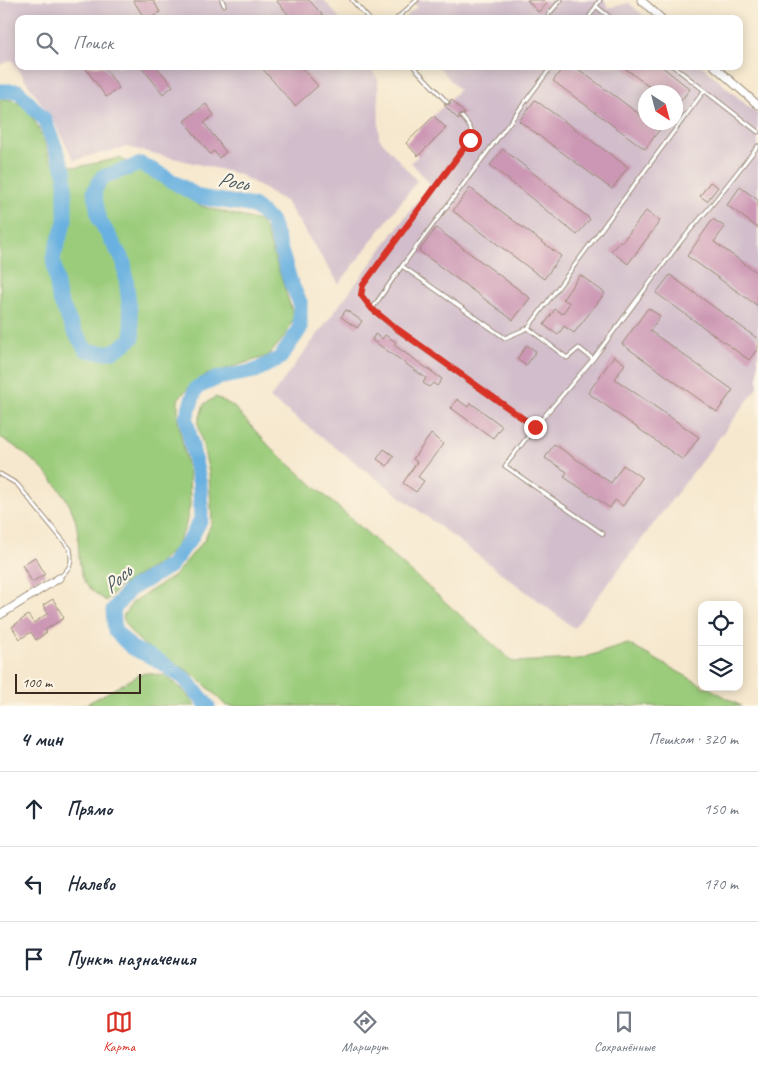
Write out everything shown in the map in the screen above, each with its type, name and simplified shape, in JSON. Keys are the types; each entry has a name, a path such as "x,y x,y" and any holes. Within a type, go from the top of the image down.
{"street":[{"path":"641,0 658,15"},
{"path":"719,70 758,105"},
{"path":"0,616 59,578"}],"lane":[{"path":"222,0 224,6"},
{"path":"352,0 365,15"},
{"path":"400,15 417,0"},
{"path":"548,15 561,0"},
{"path":"591,15 600,0"},
{"path":"597,7 607,15"},
{"path":"417,70 447,102"},
{"path":"372,309 549,70"},
{"path":"678,70 758,132"},
{"path":"402,266 504,338 528,328 704,91"},
{"path":"462,117 471,127 472,134 470,140 363,285 361,295 372,309 404,334 535,427"},
{"path":"602,534 505,466 535,427 593,359 681,241 758,146"},
{"path":"528,328 567,358 579,348 593,359"},
{"path":"0,474 17,484 70,549 72,557 70,568 59,578"}],"shaded area":[{"path":"0,0 324,0 337,15 15,15 15,64 12,60 0,65"},
{"path":"411,0 605,0 608,8 629,3 642,15 408,15 417,7"},
{"path":"19,70 371,70 378,79 379,138 417,181 339,284 286,202 239,174 127,147 74,160 54,122"},
{"path":"442,70 707,70 758,115 758,387 574,628 270,398 430,184 411,162 418,156 406,143 459,90"}],"green space":[{"path":"0,99 11,100 20,104 28,111 39,130 51,161 77,167 120,158 201,206 259,221 265,228 294,317 286,335 268,356 206,375 191,385 178,399 178,421 189,475 190,505 185,528 175,548 159,563 119,587 106,601 88,587 83,579 79,560 76,522 68,501 42,469 22,451 0,437"},
{"path":"216,397 233,406 271,448 513,662 579,659 628,644 698,683 698,691 714,691 741,706 226,706 194,676 150,649 134,635 127,626 123,616 133,602 174,576 205,539 212,522 209,473 198,423 204,404"},
{"path":"146,673 166,676 183,690 196,706 83,706 139,675"}],"building":[{"path":"133,0 153,0 160,12 156,15 142,15"},
{"path":"276,0 309,0 322,15 289,15"},
{"path":"527,0 543,0 547,4 538,12"},
{"path":"87,70 106,70 119,88 106,97"},
{"path":"144,70 159,70 173,86 163,94"},
{"path":"264,70 304,70 318,86 295,106"},
{"path":"561,70 579,70 638,113 638,130 659,130 645,149 553,81"},
{"path":"627,70 666,70 690,89 683,98 683,85 647,85"},
{"path":"451,99 465,114 459,115 459,120 444,105 450,104"},
{"path":"535,100 628,167 612,189 519,121"},
{"path":"206,104 214,115 204,123 226,152 219,158 214,151 210,154 184,121"},
{"path":"434,116 446,128 418,156 406,143"},
{"path":"503,149 590,219 577,235 490,165"},
{"path":"710,182 718,187 707,201 700,196"},
{"path":"740,187 758,200 758,228 727,205"},
{"path":"470,188 561,256 544,279 453,211"},
{"path":"646,211 660,221 628,264 611,251 620,241 622,242"},
{"path":"713,219 725,227 714,242 758,273 758,306 687,256"},
{"path":"436,228 530,298 513,320 419,251"},
{"path":"580,275 605,293 574,333 564,326 558,335 544,325 555,309 562,314 570,303 563,299"},
{"path":"670,275 758,339 758,348 749,360 656,293"},
{"path":"648,308 660,316 650,331 733,390 717,412 622,344"},
{"path":"346,310 362,321 357,328 341,317"},
{"path":"375,334 382,339 385,335 396,342 394,345 442,379 437,386 433,383 429,387 423,383 426,378 372,340"},
{"path":"527,345 536,351 526,366 517,359"},
{"path":"614,356 625,364 615,379 699,437 683,460 588,393"},
{"path":"457,399 468,407 471,403 502,426 493,438 451,408"},
{"path":"431,434 443,444 418,477 424,481 416,492 403,483 417,462 413,459"},
{"path":"554,444 611,483 623,465 642,478 623,506 615,500 610,508 564,477 567,472 545,458"},
{"path":"384,449 394,456 387,466 377,459"},
{"path":"35,557 45,574 32,582 22,565"},
{"path":"53,599 64,618 45,630 47,632 36,640 31,632 20,639 12,627 28,615 34,623 48,613 43,605"}],"waterway":[{"name":"Рось","path":"0,91 18,91 44,119 65,172 65,221 53,258 59,298 73,329 86,350 112,351 133,337 124,262 99,219 94,191 102,177 141,164 199,197 254,206 272,222 291,283 300,302 300,329 280,358 255,371 218,378 196,388 186,418 200,485 201,519 191,538 170,566 129,590 113,610 115,631 132,648 156,659 184,678 208,706"}],"route":[{"path":"470,140 363,285 361,295 372,309 396,328 535,427"}]}
